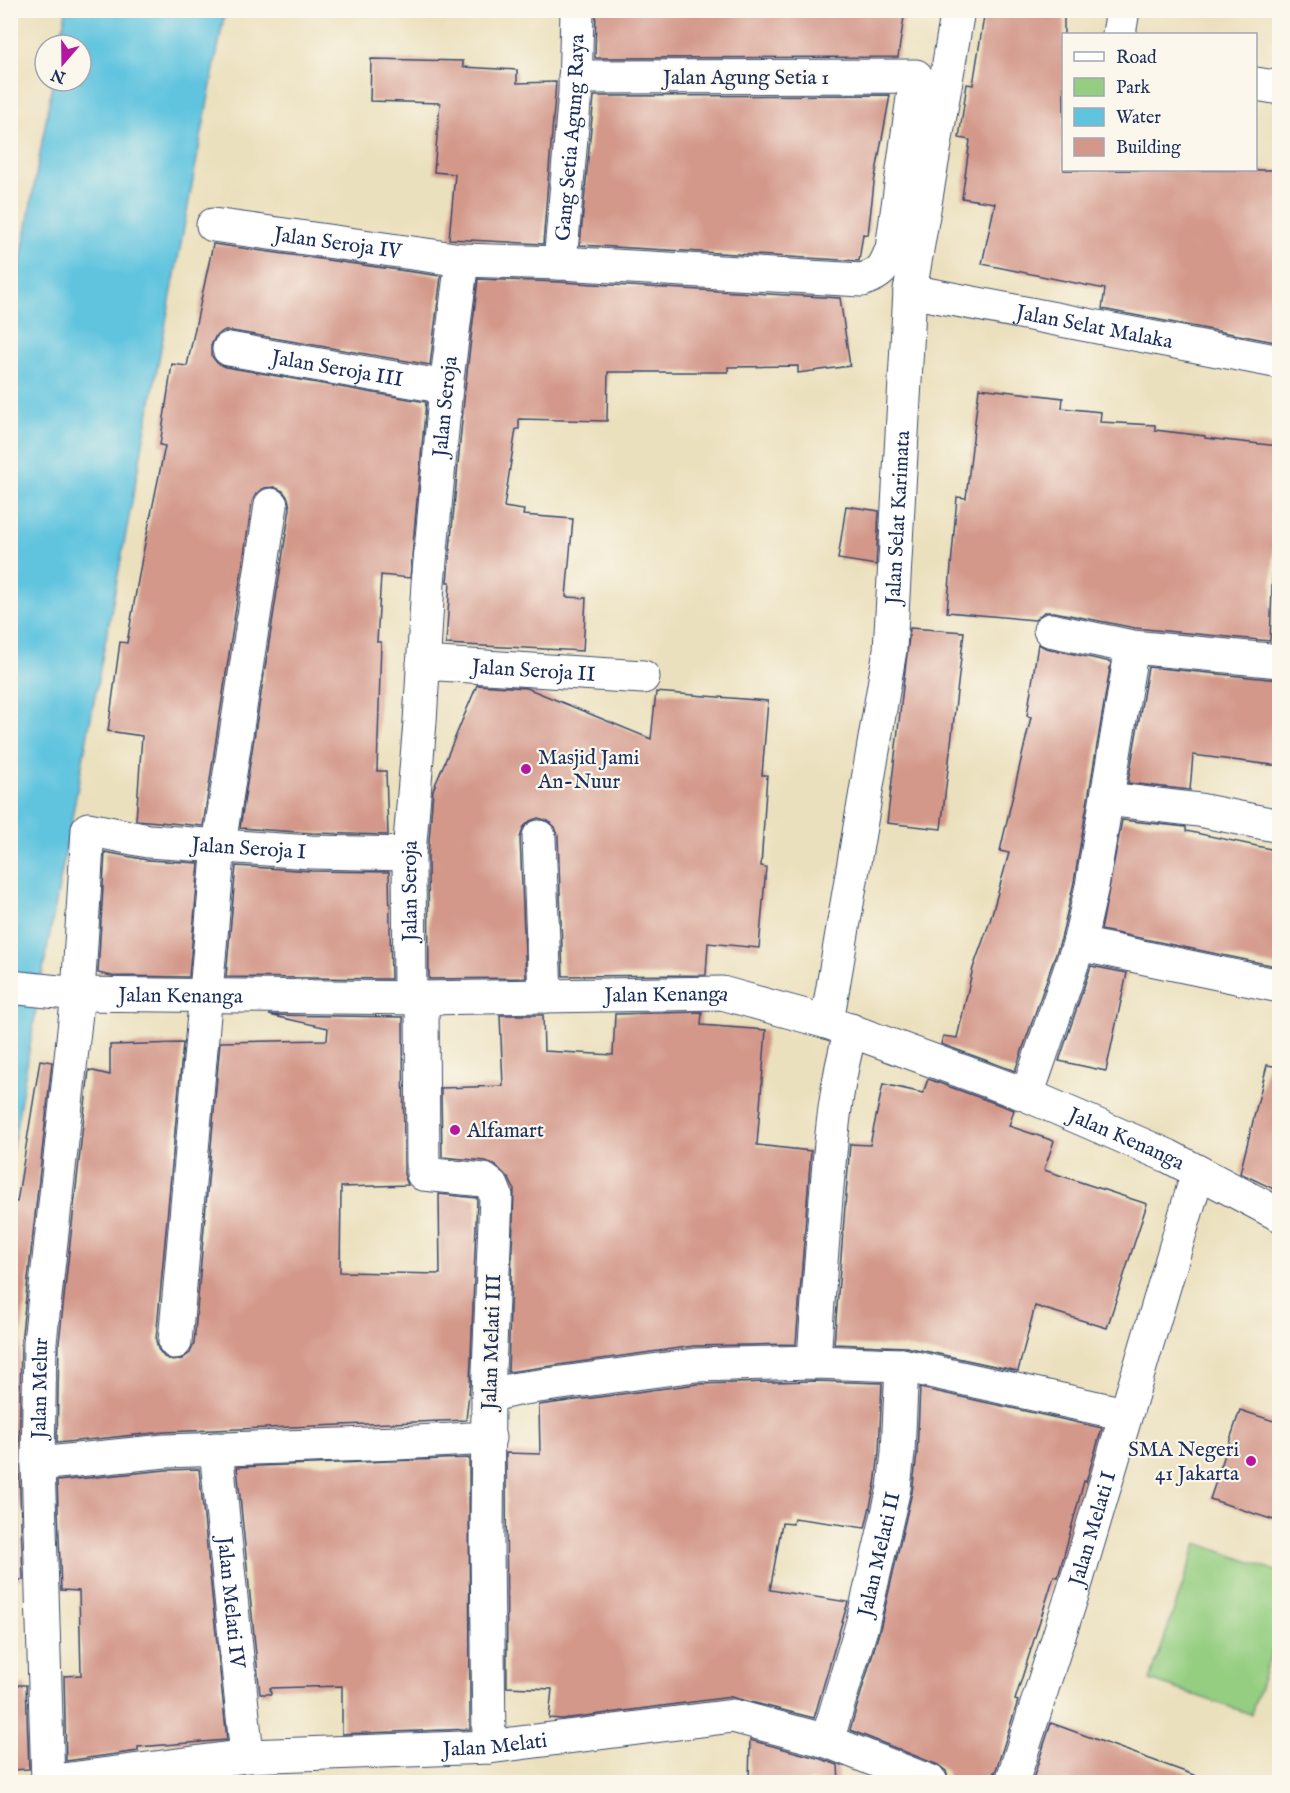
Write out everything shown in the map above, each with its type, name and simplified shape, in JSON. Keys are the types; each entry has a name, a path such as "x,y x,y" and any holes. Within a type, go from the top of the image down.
{"street":[{"name":"Gang Setia Agung Raya","path":"560,263 575,77 577,10"},
{"name":"Jalan Selat Karimata","path":"839,1026 891,638 910,291 958,10"},
{"path":"1119,33 1123,10"},
{"name":"Jalan Agung Setia 1","path":"560,263 862,280 877,275 884,268 892,249 916,76 575,77"},
{"path":"1257,84 1280,88"},
{"name":"Jalan Seroja IV","path":"213,225 462,260"},
{"path":"462,260 560,263"},
{"name":"Jalan Seroja","path":"416,998 409,854 428,583 446,387 462,260"},
{"name":"Jalan Selat Malaka","path":"910,291 1280,362"},
{"name":"Jalan Seroja III","path":"229,349 446,387"},
{"path":"175,1342 219,845 271,505"},
{"path":"1050,630 1132,647 1280,661"},
{"path":"1027,1095 1079,944 1092,886 1132,647"},
{"name":"Jalan Seroja II","path":"423,663 643,677"},
{"path":"1107,800 1199,810 1280,826"},
{"name":"Jalan Seroja I","path":"88,829 147,841 310,852 409,854"},
{"name":"Jalan Melur","path":"48,1782 38,1464 40,1342 64,992 88,829"},
{"path":"539,837 545,996"},
{"path":"1079,944 1280,986"},
{"name":"Jalan Kenanga","path":"10,987 64,992 416,998 722,993 839,1026 1027,1095 1168,1156 1280,1215"},
{"name":"Jalan Melati III","path":"416,998 423,1174 484,1180 492,1186 496,1196 488,1396 489,1747"},
{"path":"814,1362 822,1238 841,1065 839,1026"},
{"name":"Jalan Melati I","path":"1011,1782 1075,1586 1198,1172"},
{"path":"488,1396 517,1389 696,1365 814,1362 902,1365 1125,1414"},
{"name":"Jalan Melati II","path":"827,1741 862,1625 894,1488 902,1365"},
{"path":"38,1464 165,1451 489,1438"},
{"name":"Jalan Melati IV","path":"216,1449 247,1756"},
{"name":"Jalan Melati","path":"48,1782 247,1756 489,1747 733,1716 827,1741 931,1782"}],"green space":[{"path":"1197,1543 1279,1572 1279,1630 1251,1714 1150,1680"}],"water":[{"path":"66,11 225,11 40,986 11,1158 11,315 51,93 93,93 93,33 62,33"}],"building":[{"path":"596,10 905,10 898,57 595,58"},
{"path":"985,10 1064,10 1062,171 1280,170 1280,343 1102,309 1105,289 982,264 995,203 962,198 970,140 959,138 967,84 973,85"},
{"path":"371,59 463,61 463,67 517,70 517,83 556,82 543,244 449,239 455,174 434,172 440,103 370,101"},
{"path":"890,95 874,183 868,235 863,234 859,261 580,245 594,96"},
{"path":"213,244 441,276 430,365 232,331 223,331 215,337 211,346 211,355 217,363 226,367 426,402 410,578 381,575 377,642 381,642 377,771 386,771 388,835 240,828 290,508 288,498 283,491 274,487 264,488 256,494 252,502 203,826 136,820 142,736 108,731 120,642 127,643 165,446 160,445 172,364 187,366"},
{"path":"478,279 840,298 850,366 798,373 798,366 728,367 728,372 608,372 607,421 519,419 504,507 524,510 523,515 573,519 566,597 586,598 583,651 446,644 450,582 447,582"},
{"path":"979,388 1063,398 1062,408 1101,412 1100,422 1155,425 1155,430 1280,446 1280,537 1274,537 1270,641 1135,628 1054,612 1044,612 1035,620 947,612 957,497 966,498"},
{"path":"846,506 879,511 876,565 838,559"},
{"path":"910,628 964,632 941,829 887,823"},
{"path":"1038,644 1046,648 1111,662 1074,882 1061,939 1015,1071 941,1044 943,1036 957,1038 973,968 990,921 1009,853 1000,851 1031,717 1027,716"},
{"path":"1148,667 1280,680 1280,766 1193,755 1190,790 1128,783"},
{"path":"477,685 527,688 651,739 656,692 768,701 762,775 767,775 761,866 766,867 759,948 708,943 706,975 563,976 558,836 555,827 548,821 538,818 530,821 523,828 520,838 526,978 429,979 428,855 433,790"},
{"path":"1122,820 1186,827 1186,831 1280,851 1280,967 1101,930"},
{"path":"105,852 147,860 199,863 189,977 112,976 98,973"},
{"path":"236,866 311,871 389,872 391,979 226,977"},
{"path":"1091,966 1127,973 1106,1071 1059,1061"},
{"path":"702,1012 701,1025 766,1030 757,1145 811,1151 796,1344 694,1346 508,1372 514,1189 509,1179 495,1165 486,1161 442,1157 441,1088 503,1086 500,1015 543,1015 544,1051 613,1055 615,1014"},
{"path":"269,1015 403,1017 404,1174 408,1185 341,1187 340,1272 440,1274 439,1194 477,1198 470,1384 466,1420 164,1432 57,1443 59,1343 89,1070 110,1075 110,1045 183,1043 156,1340 158,1349 164,1357 173,1361 182,1359 190,1353 194,1344 220,1042 327,1040 328,1028"},
{"path":"40,1060 52,1062 21,1342 19,1464 23,1580 10,1580 10,1201 17,1202"},
{"path":"1267,1065 1280,1067 1280,1192 1240,1173"},
{"path":"928,1079 1014,1110 1009,1126 1054,1141 1044,1170 1147,1204 1107,1328 1035,1306 1018,1371 906,1347 834,1344 850,1144 870,1145 883,1084 923,1093"},
{"path":"814,1381 882,1383 879,1452 875,1485 865,1528 794,1518 793,1524 782,1523 770,1590 848,1602 814,1718 731,1697 562,1719 549,1718 552,1689 507,1687 506,1453 540,1454 539,1405 697,1384"},
{"path":"920,1388 1102,1428 1086,1482 1084,1481 1058,1577 1054,1576 1015,1700 1018,1701 990,1782 949,1782 946,1771 938,1765 850,1730 880,1629 912,1492 917,1454"},
{"name":"SMA Negeri 41 Jakarta","path":"1240,1410 1280,1423 1280,1522 1210,1499"},
{"path":"469,1458 470,1729 342,1734 342,1686 270,1688 271,1694 260,1694 237,1467"},
{"path":"199,1469 227,1740 138,1747 138,1751 66,1761 64,1676 81,1675 79,1591 61,1590 57,1481"},
{"path":"10,1685 26,1685 29,1769 10,1770"},
{"path":"1051,1723 1202,1778 1201,1782 1032,1782"},
{"path":"750,1740 838,1765 839,1782 749,1782"}],"place":[{"name":"Masjid Jami An-Nuur","path":"526,769"},
{"name":"Alfamart","path":"455,1130"},
{"name":"SMA Negeri 41 Jakarta","path":"1251,1461"}]}
